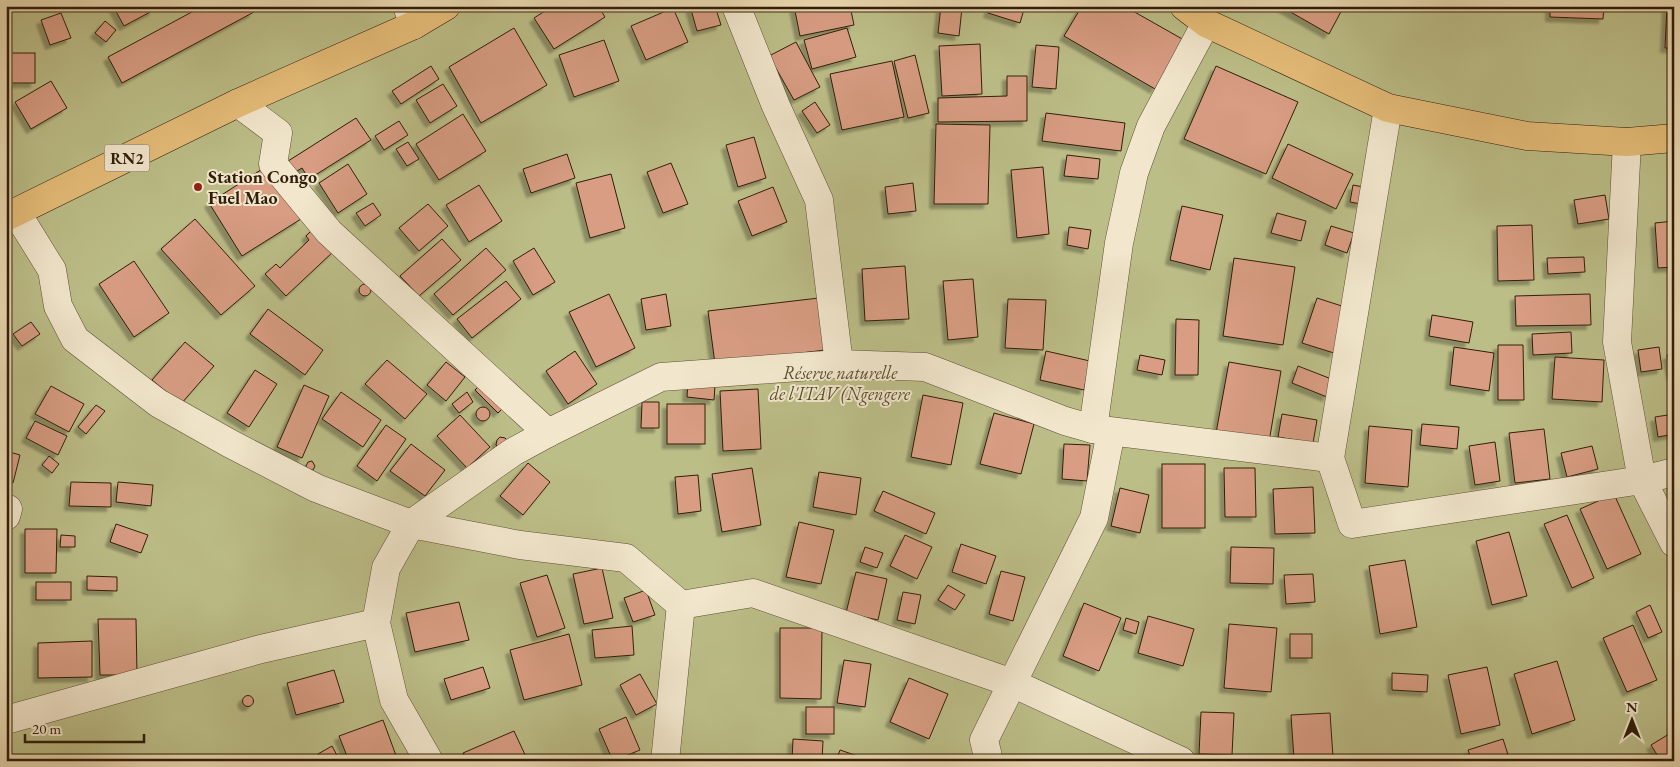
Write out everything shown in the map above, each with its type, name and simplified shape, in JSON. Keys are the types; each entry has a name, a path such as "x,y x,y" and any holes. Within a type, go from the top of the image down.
{"main road":[{"name":"RN2","path":"11,215 410,16 446,6"},
{"path":"1184,6 1206,23 1388,108 1526,136 1627,142 1674,138"}],"street":[{"path":"736,6 776,106 819,200 839,364"},
{"path":"989,761 984,740 1094,518 1119,243 1134,173 1151,126 1206,23"},
{"path":"238,103 278,133 273,164 328,232 548,433"},
{"path":"1388,108 1330,458 1352,524 1642,480 1674,472"},
{"path":"1627,142 1617,342 1642,480 1674,543"},
{"path":"11,215 52,270 58,306 75,339 158,403 228,443 316,488 412,524 520,545 626,558 681,606"},
{"path":"429,761 394,700 376,623 386,568 412,524 513,452 661,378 839,364 925,367 1065,421 1102,430 1330,458"},
{"path":"681,606 753,593 1012,683 1181,761"},
{"path":"665,761 681,606"},
{"path":"6,720 262,649 376,623"}],"green space":[{"name":"Réserve naturelle de l'ITAV (Ngengere","path":"6,6 1674,6 1674,761 6,761"}],"building":[{"path":"113,6 152,6 154,10 124,26"},
{"path":"203,6 251,6 254,12 122,83 108,57"},
{"path":"553,6 598,6 605,17 554,49 534,18"},
{"path":"690,6 715,6 721,25 697,31"},
{"path":"794,6 850,6 854,25 800,36"},
{"path":"941,6 962,8 959,36 938,33"},
{"path":"990,6 1025,6 1020,23 988,13"},
{"path":"1082,6 1124,6 1184,40 1155,89 1064,36"},
{"path":"1280,6 1344,6 1329,34"},
{"path":"1550,6 1604,6 1603,19 1550,17"},
{"path":"1667,6 1674,6 1674,48 1665,48"},
{"path":"673,8 688,42 646,60 631,26"},
{"path":"61,13 71,38 50,45 41,20"},
{"path":"105,21 116,30 106,42 95,33"},
{"path":"514,28 547,85 481,123 449,67"},
{"path":"847,28 856,57 812,69 804,40"},
{"path":"604,40 619,81 574,97 559,55"},
{"path":"796,42 820,87 794,100 769,56"},
{"path":"980,44 982,94 942,96 939,46"},
{"path":"1036,45 1059,47 1056,89 1032,87"},
{"path":"6,53 35,53 35,83 6,83"},
{"path":"915,55 929,113 908,118 894,61"},
{"path":"892,61 904,117 842,130 830,74"},
{"path":"431,66 439,79 401,104 392,91"},
{"path":"1216,66 1298,102 1266,174 1184,139"},
{"path":"1007,76 1027,76 1027,121 938,122 938,98 1007,96"},
{"path":"51,81 67,108 31,129 15,102"},
{"path":"443,84 457,106 430,123 416,100"},
{"path":"815,102 830,125 817,133 802,111"},
{"path":"1046,113 1125,123 1121,151 1042,141"},
{"path":"463,114 486,151 439,180 416,144"},
{"path":"356,118 371,140 309,179 302,168 292,174 285,163"},
{"path":"399,121 408,135 384,150 375,136"},
{"path":"936,124 990,125 988,204 934,204"},
{"path":"754,137 766,178 738,187 726,145"},
{"path":"408,142 419,159 407,166 396,149"},
{"path":"1288,144 1353,174 1336,209 1272,178"},
{"path":"567,154 575,178 531,193 523,169"},
{"path":"1067,155 1100,159 1098,179 1064,176"},
{"path":"671,163 688,204 663,213 647,172"},
{"path":"348,164 367,194 338,213 319,183"},
{"path":"267,166 301,219 242,256 209,203"},
{"path":"1043,167 1049,234 1017,238 1011,170"},
{"path":"611,174 625,228 590,238 576,183"},
{"path":"913,183 916,211 888,214 885,187"},
{"path":"479,185 502,221 469,242 446,205"},
{"path":"1353,185 1363,187 1361,204 1350,202"},
{"path":"773,187 787,222 752,236 738,201"},
{"path":"1605,195 1609,219 1578,224 1574,200"},
{"path":"373,203 381,215 365,226 356,213"},
{"path":"428,204 448,226 419,251 399,228"},
{"path":"1182,206 1223,215 1210,270 1170,260"},
{"path":"1277,213 1306,221 1301,241 1271,233"},
{"path":"195,219 255,286 221,315 161,249"},
{"path":"1674,221 1674,267 1658,268 1655,223"},
{"path":"1532,225 1534,280 1498,281 1497,226"},
{"path":"1331,226 1354,233 1347,253 1325,245"},
{"path":"1069,227 1091,230 1088,249 1067,245"},
{"path":"313,229 334,251 286,296 265,274 276,264 280,268 309,240 306,236"},
{"path":"442,239 461,260 419,296 400,276"},
{"path":"486,248 506,270 453,315 434,294"},
{"path":"534,248 555,282 533,295 513,261"},
{"path":"1584,257 1585,272 1548,274 1547,258"},
{"path":"1234,258 1295,267 1283,345 1223,336"},
{"path":"134,261 169,313 134,337 99,284"},
{"path":"905,266 909,319 865,321 862,269"},
{"path":"973,279 978,337 948,340 943,281"},
{"path":"506,281 521,299 472,338 457,319"},
{"path":"365,284 371,290 365,296 359,290"},
{"path":"609,294 635,348 596,367 569,312"},
{"path":"666,294 671,326 646,330 641,299"},
{"path":"1590,294 1591,325 1516,326 1515,296"},
{"path":"819,298 825,350 715,364 708,311"},
{"path":"1317,298 1348,308 1334,353 1302,343"},
{"path":"1008,299 1046,300 1043,350 1005,348"},
{"path":"268,309 323,350 305,375 250,334"},
{"path":"1432,315 1473,322 1469,343 1429,336"},
{"path":"1176,319 1199,320 1198,375 1175,375"},
{"path":"31,322 40,334 22,346 13,334"},
{"path":"1571,332 1572,353 1533,355 1532,334"},
{"path":"185,342 214,366 181,404 152,380"},
{"path":"1498,345 1523,345 1524,400 1498,400"},
{"path":"1454,347 1494,353 1489,391 1450,385"},
{"path":"1659,347 1662,369 1641,372 1638,350"},
{"path":"575,351 597,384 568,404 546,371"},
{"path":"1046,351 1090,361 1084,390 1040,380"},
{"path":"1674,354 1674,385 1667,355"},
{"path":"1140,355 1165,360 1162,375 1137,370"},
{"path":"1555,357 1604,360 1602,402 1552,399"},
{"path":"387,360 427,394 405,419 365,384"},
{"path":"446,362 465,377 446,401 427,385"},
{"path":"1229,362 1281,371 1269,442 1216,433"},
{"path":"1298,366 1334,380 1327,397 1292,383"},
{"path":"255,370 277,384 249,427 227,413"},
{"path":"688,382 715,385 714,400 687,397"},
{"path":"481,384 504,407 498,413 475,390"},
{"path":"304,385 329,396 302,458 277,447"},
{"path":"51,386 84,404 69,432 35,414"},
{"path":"758,389 761,449 723,451 720,391"},
{"path":"341,392 381,420 363,447 322,419"},
{"path":"467,392 473,402 459,413 452,404"},
{"path":"923,395 963,403 951,465 911,457"},
{"path":"642,402 659,402 659,428 641,428"},
{"path":"667,404 705,404 705,444 667,444"},
{"path":"96,405 105,411 86,434 78,427"},
{"path":"483,407 488,409 490,414 488,419 483,421 478,419 476,414 478,409"},
{"path":"994,413 1034,424 1021,474 980,464"},
{"path":"1282,414 1317,420 1313,443 1278,437"},
{"path":"1674,414 1674,434 1658,437 1655,417"},
{"path":"460,415 490,447 467,468 437,436"},
{"path":"35,421 67,436 58,455 26,438"},
{"path":"1422,424 1459,427 1457,449 1420,445"},
{"path":"386,425 406,439 377,481 357,466"},
{"path":"1369,426 1412,430 1408,487 1365,483"},
{"path":"1544,429 1550,479 1515,483 1509,433"},
{"path":"500,437 508,441 500,449 496,445"},
{"path":"1495,442 1500,481 1475,485 1469,446"},
{"path":"411,444 445,470 425,496 390,471"},
{"path":"1064,444 1090,445 1087,481 1062,479"},
{"path":"1592,446 1598,469 1567,477 1561,453"},
{"path":"6,451 20,455 13,483 6,481"},
{"path":"49,456 59,464 52,473 42,465"},
{"path":"312,461 315,466 313,470 308,470 306,466 308,462"},
{"path":"528,463 550,482 523,515 500,496"},
{"path":"1162,464 1205,464 1205,528 1162,528"},
{"path":"752,468 761,525 722,532 712,474"},
{"path":"1224,468 1255,468 1256,517 1225,517"},
{"path":"819,472 861,478 856,515 813,507"},
{"path":"698,475 701,511 678,514 675,477"},
{"path":"71,482 111,483 111,507 69,506"},
{"path":"118,482 153,485 151,506 116,502"},
{"path":"1313,487 1315,533 1275,534 1273,489"},
{"path":"1120,488 1149,495 1140,533 1111,526"},
{"path":"883,491 935,513 926,534 874,511"},
{"path":"1614,494 1641,554 1607,569 1580,509"},
{"path":"1567,515 1594,578 1572,588 1544,524"},
{"path":"799,522 834,530 821,584 786,577"},
{"path":"116,524 148,535 141,553 110,542"},
{"path":"25,529 57,529 56,573 25,573"},
{"path":"1509,532 1527,596 1492,605 1476,541"},
{"path":"61,535 75,536 75,547 60,547"},
{"path":"905,535 932,547 917,579 890,566"},
{"path":"961,544 996,556 986,584 952,572"},
{"path":"865,547 883,553 877,568 860,562"},
{"path":"1231,547 1274,548 1273,584 1230,583"},
{"path":"1405,560 1417,627 1380,634 1369,566"},
{"path":"602,568 613,618 584,624 573,574"},
{"path":"1001,571 1025,577 1013,621 989,614"},
{"path":"856,572 887,579 878,620 846,613"},
{"path":"1313,574 1315,602 1286,604 1284,575"},
{"path":"547,575 565,628 537,637 520,583"},
{"path":"87,576 117,577 117,591 87,590"},
{"path":"36,582 71,582 71,600 36,600"},
{"path":"948,585 965,595 955,610 938,600"},
{"path":"646,590 655,615 633,622 624,598"},
{"path":"903,592 921,595 915,624 897,620"},
{"path":"459,602 469,640 415,652 406,613"},
{"path":"1084,603 1121,618 1099,671 1063,656"},
{"path":"1650,605 1662,632 1648,638 1636,612"},
{"path":"1148,616 1194,629 1183,666 1138,653"},
{"path":"1126,618 1139,622 1136,634 1123,630"},
{"path":"98,619 136,619 137,675 100,675"},
{"path":"1229,624 1277,628 1271,692 1224,688"},
{"path":"1633,625 1657,680 1627,692 1603,638"},
{"path":"632,626 634,655 595,658 592,630"},
{"path":"780,628 822,628 821,699 780,698"},
{"path":"569,634 582,685 524,700 510,650"},
{"path":"1290,634 1312,634 1312,658 1290,658"},
{"path":"92,641 92,677 38,678 38,643"},
{"path":"844,660 871,664 865,707 837,703"},
{"path":"1557,661 1575,720 1532,734 1514,674"},
{"path":"483,667 490,688 451,700 444,679"},
{"path":"1487,667 1500,725 1461,734 1448,675"},
{"path":"334,670 344,702 296,715 287,683"},
{"path":"1392,673 1428,675 1427,692 1392,690"},
{"path":"640,674 657,704 636,715 620,685"},
{"path":"909,678 948,694 929,739 890,722"},
{"path":"248,695 254,701 248,707 242,701"},
{"path":"806,707 834,707 834,734 806,734"},
{"path":"1201,712 1234,713 1232,755 1199,754"},
{"path":"1330,713 1333,757 1294,759 1291,715"},
{"path":"626,717 640,750 613,761 599,729"},
{"path":"383,720 398,761 349,761 339,736"},
{"path":"514,731 527,759 523,761 467,761 463,753"},
{"path":"1674,731 1674,761 1661,761 1651,745"},
{"path":"793,739 823,741 822,761 792,761"},
{"path":"1503,739 1510,761 1472,761 1468,750"},
{"path":"332,746 340,761 322,761 318,754"},
{"path":"840,750 872,761 836,761"}],"place":[{"name":"Station Congo Fuel Mao","path":"198,187"}]}
